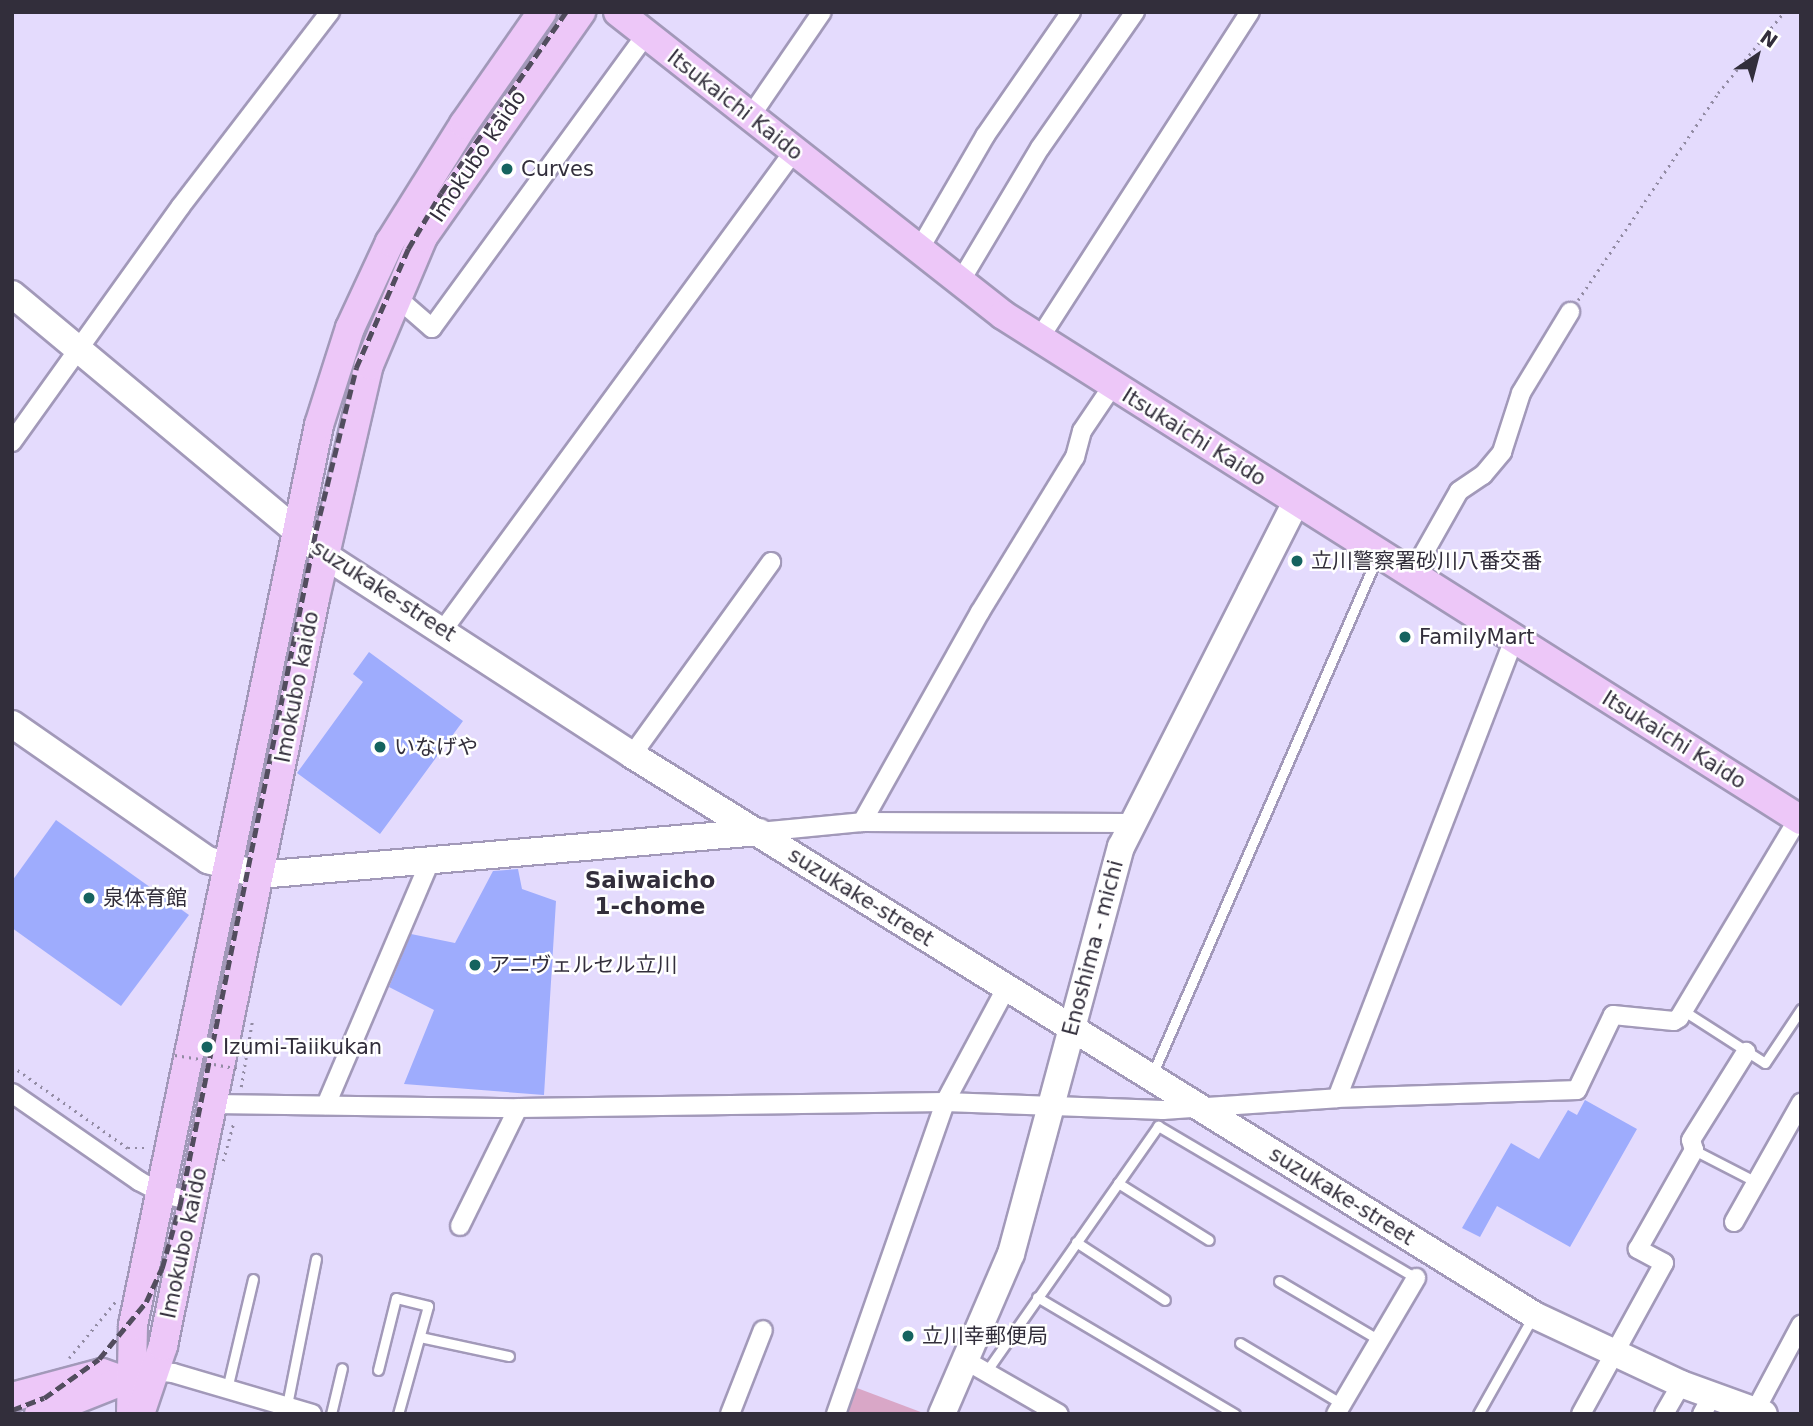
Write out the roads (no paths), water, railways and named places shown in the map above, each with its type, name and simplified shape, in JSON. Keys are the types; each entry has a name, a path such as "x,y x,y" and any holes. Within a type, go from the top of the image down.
{"main road":[{"name":"Imokubo kaido","path":"135,1390 134,1325 319,425 350,328 372,279 415,201 542,12"},
{"name":"Imokubo kaido","path":"135,1390 193,1201 355,411 395,296 449,196 581,12"},
{"name":"Itsukaichi Kaido","path":"618,12 960,282 1039,339 1800,819"},
{"path":"60,1391 105,1356 134,1325"},
{"path":"12,1397 60,1391 135,1390"}],"street":[{"path":"12,442 78,349 330,12"},
{"path":"750,117 822,12"},
{"path":"919,250 985,136 1071,12"},
{"path":"960,282 1040,148 1050,140 1135,12"},
{"path":"1039,339 1250,12"},
{"path":"395,296 432,328 646,35"},
{"path":"443,631 794,151"},
{"name":"suzukake-street","path":"12,294 326,556 632,755 1006,988 1071,1025 1534,1315 1681,1384 1707,1405 1759,1412"},
{"path":"1412,574 1459,491 1483,475 1502,452 1521,393 1570,312"},
{"path":"862,822 980,612 1075,457 1082,431 1113,385"},
{"name":"Enoshima - michi","path":"942,1414 976,1365 1011,1254 1071,1025 1130,823 1296,502"},
{"path":"632,755 771,562"},
{"path":"1337,1098 1514,640"},
{"path":"12,724 208,860 259,875 862,822 1130,823"},
{"path":"213,1104 518,1108 945,1102 1202,1109 1337,1098 1577,1090 1613,1015 1674,1021 1684,1011 1800,819"},
{"path":"326,1105 432,858"},
{"path":"836,1414 945,1102 1006,988"},
{"path":"1581,1414 1664,1263 1638,1249 1694,1150 1691,1140 1746,1052"},
{"path":"12,1093 163,1194 193,1201"},
{"path":"1734,1222 1801,1103"},
{"path":"460,1226 518,1108"},
{"path":"1339,1409 1416,1278"},
{"path":"1759,1412 1801,1325"},
{"path":"730,1414 763,1330"},
{"path":"976,1365 1059,1414"},
{"path":"1664,1414 1681,1384"},
{"path":"135,1390 227,1389 312,1414"}],"lane":[{"path":"1152,1076 1378,553"},
{"path":"1684,1011 1765,1063 1801,1009"},
{"path":"976,1365 1037,1297 1158,1126 1416,1278"},
{"path":"1694,1150 1756,1182"},
{"path":"1118,1183 1209,1240"},
{"path":"1076,1242 1165,1300"},
{"path":"287,1405 316,1259"},
{"path":"227,1389 253,1279"},
{"path":"1279,1280 1379,1340"},
{"path":"1037,1297 1235,1414"},
{"path":"379,1370 396,1298 428,1306 398,1414"},
{"path":"1478,1414 1534,1315"},
{"path":"420,1337 509,1356"},
{"path":"1240,1343 1339,1409"},
{"path":"331,1414 342,1368"}],"railway":[{"path":"12,1410 44,1398 99,1359 146,1302 162,1268 180,1205 316,530 356,368 408,249 441,193 566,12"}],"place":[{"name":"Curves","path":"507,169"},
{"name":"立川警察署砂川八番交番","path":"1297,561"},
{"name":"FamilyMart","path":"1405,637"},
{"name":"いなげや","path":"380,747"},
{"name":"泉体育館","path":"89,898"},
{"name":"アニヴェルセル立川","path":"475,965"},
{"name":"Izumi-Taiikukan","path":"207,1047"},
{"name":"立川幸郵便局","path":"908,1336"}],"district":[{"name":"Saiwaicho 1-chome","path":"650,893"}]}
